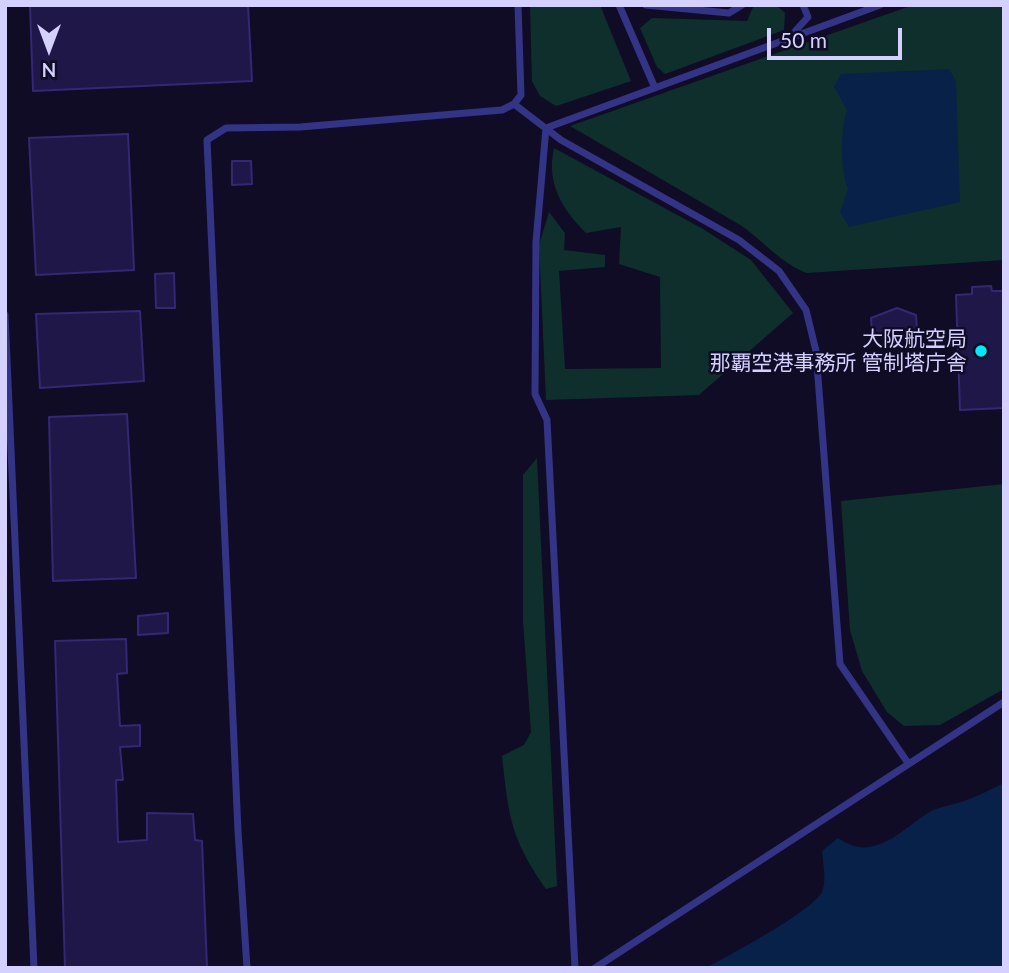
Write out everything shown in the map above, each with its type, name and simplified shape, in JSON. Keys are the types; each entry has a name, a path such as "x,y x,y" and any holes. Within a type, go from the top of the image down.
{"lane":[{"path":"247,968 238,831 208,140 226,128 300,127 502,110 514,104 521,95 518,5"},
{"path":"619,5 655,88"},
{"path":"646,5 729,13 742,5"},
{"path":"789,39 808,17 803,5"},
{"path":"545,128 880,5"},
{"path":"514,104 561,140 739,240 779,271 806,310 816,351 840,664 908,762"},
{"path":"545,128 536,242 535,394 547,420 575,968"},
{"path":"5,315 34,968"},
{"path":"595,968 1004,702"}],"green space":[{"path":"530,5 600,5 631,81 556,106 540,96 532,81"},
{"path":"754,5 776,5 785,13 784,30 665,74 657,67 640,28 652,18 747,21"},
{"path":"913,5 1004,5 1004,260 807,273 781,258 742,226 570,126"},
{"path":"554,148 703,229 751,260 793,313 699,395 546,400 539,245 549,212 565,233 564,250 605,255 605,267 559,271 565,369 661,368 660,277 619,264 621,227 586,233 577,224 563,205 554,184"},
{"path":"537,458 557,886 546,889 525,855 513,826 502,756 524,745 531,732 523,621 523,475"},
{"path":"1004,484 1004,689 940,725 904,726 887,712 862,671 850,630 841,501"}],"water":[{"path":"949,69 956,81 960,202 849,227 840,212 848,189 843,171 842,150 847,110 834,87 841,74"},
{"path":"1004,783 1004,968 706,968 790,919 818,897 824,885 822,851 838,838 859,847 881,843 933,810 969,799"}],"building":[{"path":"30,5 248,5 252,81 33,91"},
{"path":"128,134 134,270 36,275 29,138"},
{"path":"232,161 251,161 252,184 232,185"},
{"path":"174,273 175,308 156,308 155,274"},
{"name":"大阪航空局 那覇空港事務所 管制塔庁舎","path":"991,286 992,291 1004,291 1004,408 960,410 956,295 972,294 972,287"},
{"path":"897,308 916,315 917,330 894,340 872,332 871,318"},
{"path":"140,311 144,381 40,388 36,314"},
{"path":"127,414 136,578 53,581 49,417"},
{"path":"168,613 168,633 138,635 138,616"},
{"path":"126,639 127,673 117,674 120,726 140,725 140,746 120,747 123,780 116,780 118,842 147,840 147,813 193,814 195,840 202,841 207,968 65,968 55,641"}],"place":[{"name":"大阪航空局 那覇空港事務所 管制塔庁舎","path":"981,351"}]}
